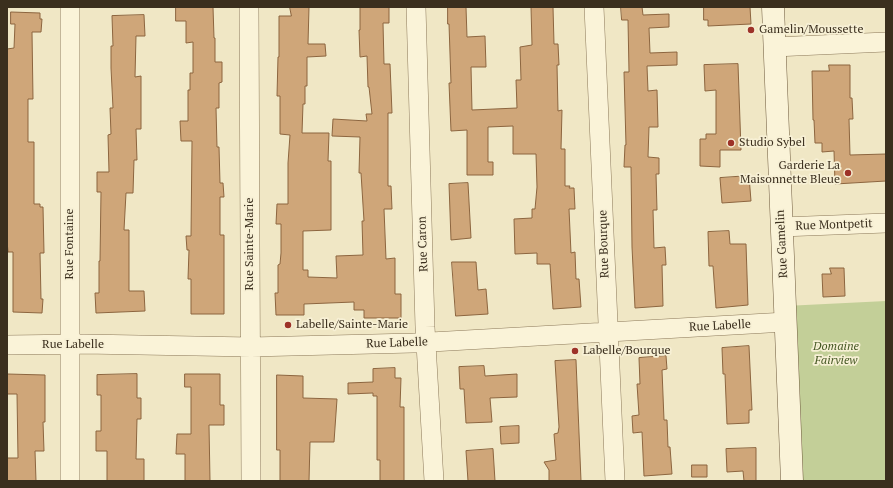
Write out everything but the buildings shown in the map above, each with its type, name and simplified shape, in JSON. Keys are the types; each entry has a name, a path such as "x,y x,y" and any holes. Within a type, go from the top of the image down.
{"street":[{"name":"Rue Fontaine","path":"70,7 70,481"},
{"name":"Rue Sainte-Marie","path":"248,7 250,481"},
{"name":"Rue Caron","path":"416,7 427,342 434,481"},
{"name":"Rue Bourque","path":"594,7 615,481"},
{"name":"Rue Gamelin","path":"773,7 792,481"},
{"path":"774,47 886,42"},
{"name":"Rue Montpetit","path":"781,227 886,223"},
{"name":"Rue Labelle","path":"7,345 69,344 250,347 427,342 786,322"}],"green space":[{"name":"Domaine Fairview","path":"886,301 886,481 792,481 785,306"}],"place":[{"name":"Gamelin/Moussette","path":"751,30"},
{"name":"Studio Sybel","path":"731,143"},
{"name":"Garderie La Maisonnette Bleue","path":"848,173"},
{"name":"Labelle/Sainte-Marie","path":"288,325"},
{"name":"Labelle/Bourque","path":"575,351"}]}
